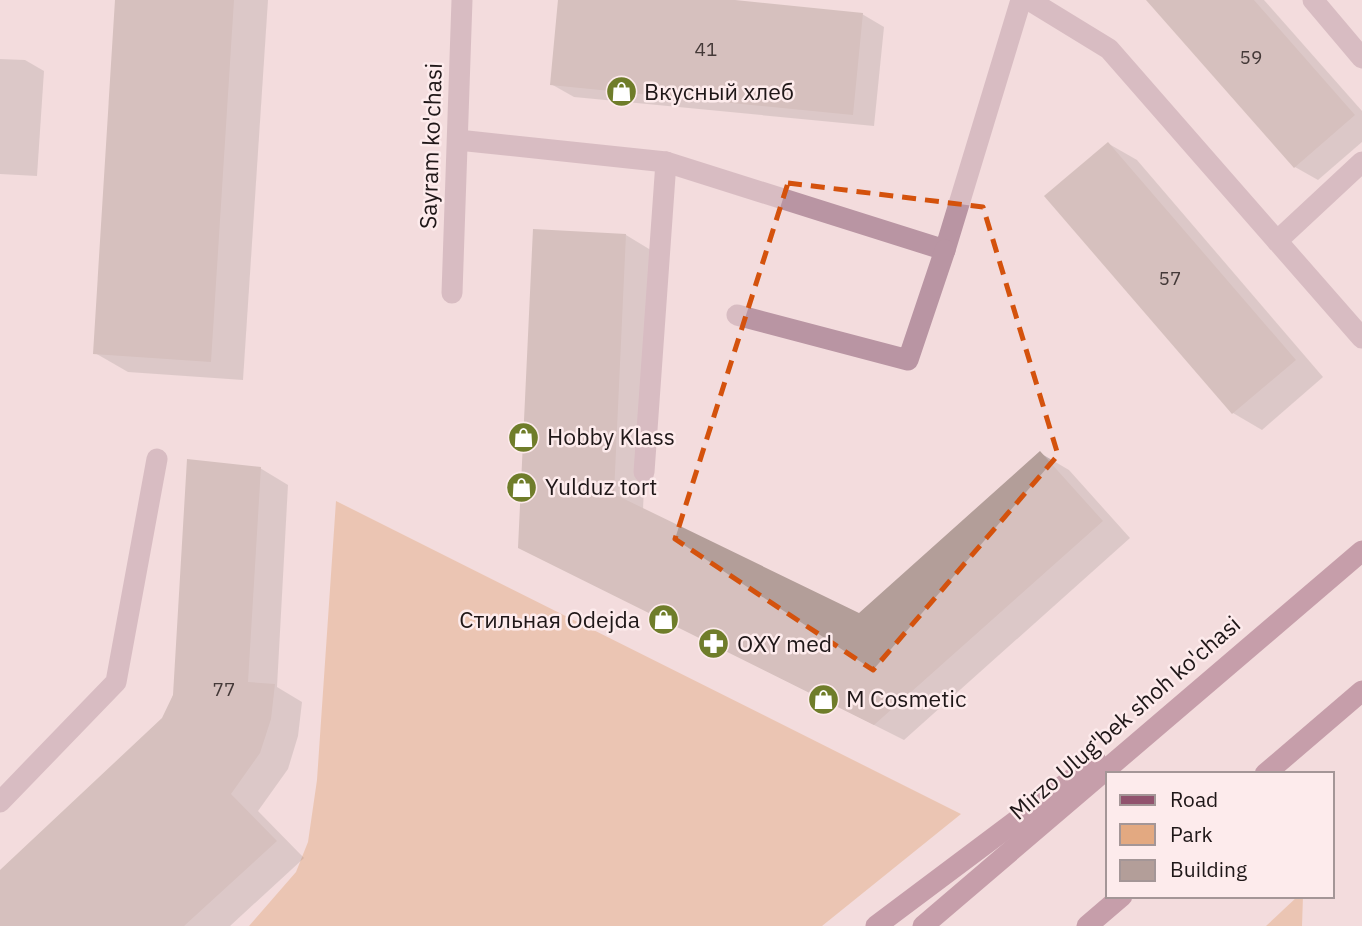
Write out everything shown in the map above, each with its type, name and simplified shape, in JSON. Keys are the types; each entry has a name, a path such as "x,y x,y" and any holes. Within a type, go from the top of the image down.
{"main road":[{"name":"Mirzo Ulug'bek shoh ko'chasi","path":"923,926 1362,551"},
{"path":"876,926 1230,663"},
{"path":"1267,772 1362,691"},
{"path":"1087,926 1120,898"}],"street":[{"name":"Sayram ko'chasi","path":"452,293 462,0"},
{"path":"737,315 908,360 945,250 1021,0"},
{"path":"1029,0 1109,49 1362,338"},
{"path":"1313,0 1362,58"},
{"path":"458,140 666,162 945,250"},
{"path":"644,472 666,162"},
{"path":"1277,241 1362,162"},
{"path":"0,802 116,682 157,459"}],"highlighted area":[{"path":"788,183 983,207 1058,455 873,670 675,539"}],"green space":[{"path":"336,501 961,814 822,926 249,926 296,872 308,842 317,780"},
{"path":"1296,898 1303,898 1302,926 1266,926"}],"building":[{"path":"115,0 234,0 211,362 93,354"},
{"path":"558,0 735,0 863,13 853,115 550,85"},
{"path":"1146,0 1254,0 1355,115 1294,168"},
{"path":"1108,142 1296,360 1232,414 1044,196"},
{"path":"533,229 626,234 614,494 859,613 1040,451 1103,521 874,725 518,548"},
{"path":"187,459 261,467 248,682 275,684 271,719 260,753 231,794 277,841 184,926 0,926 0,870 162,718 173,695"}],"place":[{"name":"Вкусный хлеб","path":"621,92"},
{"name":"Hobby Klass","path":"524,437"},
{"name":"Yulduz tort","path":"522,487"},
{"name":"Стильная Odejda","path":"663,620"},
{"name":"OXY med","path":"714,644"},
{"name":"M Cosmetic","path":"823,699"}]}
